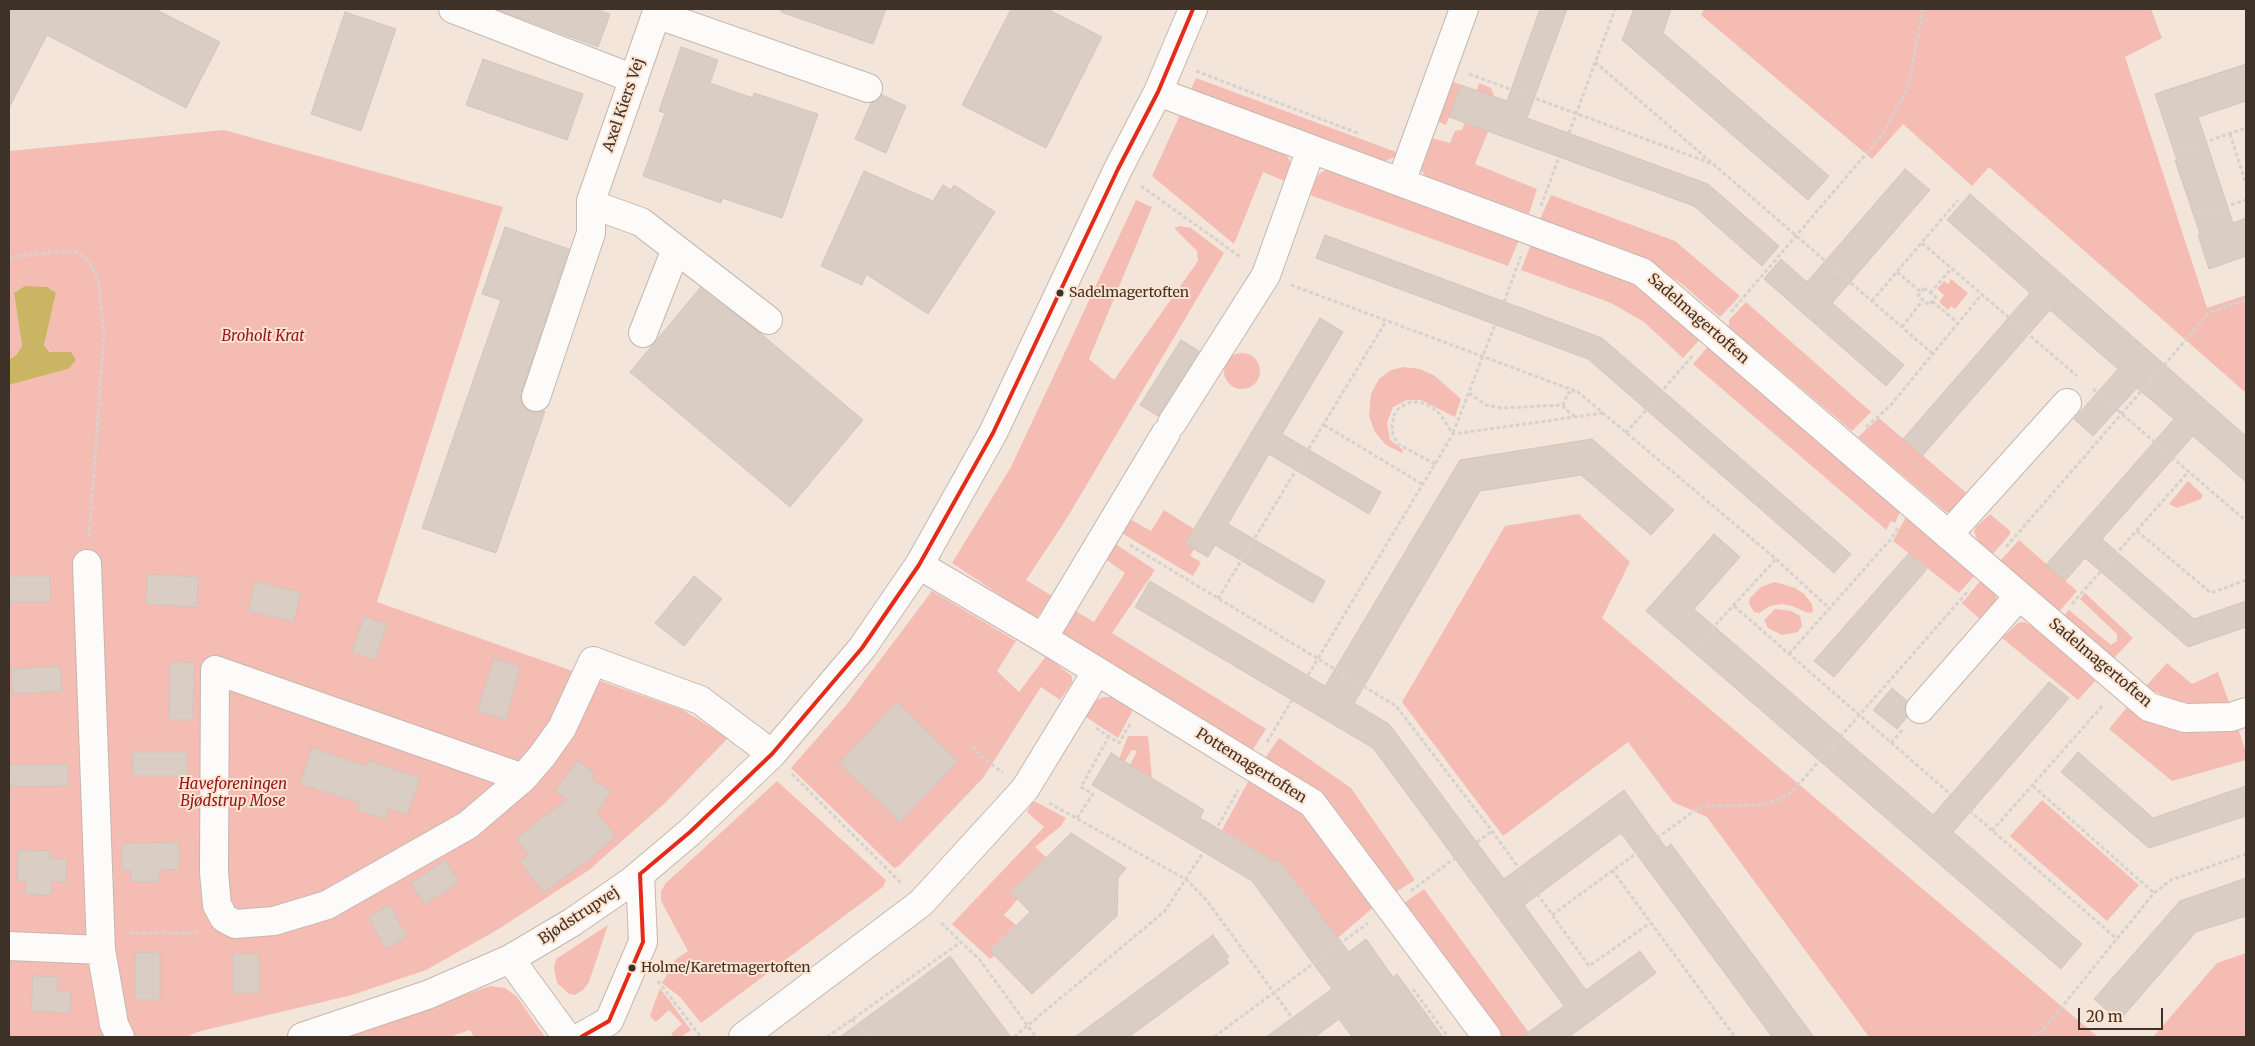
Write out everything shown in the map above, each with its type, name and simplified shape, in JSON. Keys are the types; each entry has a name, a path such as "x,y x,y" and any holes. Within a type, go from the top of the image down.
{"street":[{"path":"452,9 634,79"},
{"name":"Bjødstrupvej","path":"302,1037 427,995 510,959 571,923 640,874 690,832 772,754 862,648 919,565 993,433 1118,169 1158,92 1193,9"},
{"path":"1401,182 1464,9"},
{"path":"657,11 868,88"},
{"name":"Axel Kiers Vej","path":"591,202 657,11"},
{"name":"Sadelmagertoften","path":"1158,92 1642,272 2149,707 2185,718 2231,717 2246,712"},
{"path":"1043,638 1169,428 1266,275 1311,149"},
{"path":"536,397 592,233 591,202 641,222 768,320"},
{"path":"643,333 676,249"},
{"path":"1948,535 2067,403"},
{"path":"87,564 101,942 114,1024 120,1037"},
{"name":"Pottemagertoften","path":"919,565 1043,638 1312,803 1487,1037"},
{"path":"1920,709 2019,596"},
{"path":"523,778 215,670 214,872 218,906 224,918 235,924 274,921 327,905 468,825 523,778 562,728 593,661 700,700 772,754"},
{"path":"743,1037 921,903 1025,789 1097,671"},
{"path":"581,1037 609,1021 643,942 640,874"},
{"path":"9,946 101,942"},
{"path":"510,959 567,1037"}],"path":[{"path":"1569,133 1615,9"},
{"path":"1626,432 1883,134 1908,87 1924,9"},
{"path":"1171,61 1369,138"},
{"path":"1595,62 1933,354"},
{"path":"1443,65 1713,164"},
{"path":"2178,151 2246,128"},
{"path":"2230,134 2246,184"},
{"path":"1118,169 1266,275 1482,358 1578,392 1776,559 1830,609"},
{"path":"1872,301 1958,200"},
{"path":"2200,216 2246,200"},
{"path":"9,256 64,251 77,252 90,263 99,282 104,336 87,564"},
{"path":"1930,293 1952,268"},
{"path":"1897,272 1921,292"},
{"path":"1924,288 1936,297 1929,305 1918,296 1921,292 1924,288"},
{"path":"1845,446 1890,406 1982,294"},
{"path":"1902,327 1923,300"},
{"path":"1552,915 1690,814 1704,806 1760,805 1776,801 1791,793 2210,312 2246,300"},
{"path":"1932,301 1958,323"},
{"path":"1218,599 1386,321"},
{"path":"1308,676 1453,434 1495,325"},
{"path":"1576,417 1565,409 1563,404 1568,393 1578,392"},
{"path":"1469,393 1486,405 1501,408 1563,404"},
{"path":"1435,464 1398,444 1392,425 1394,415 1399,408 1410,402 1424,404 1440,414 1453,434"},
{"path":"1453,434 1603,413"},
{"path":"1324,425 1422,484"},
{"path":"2053,625 2189,471"},
{"path":"1789,654 1890,540 1912,504"},
{"path":"2137,530 2211,593 2246,580"},
{"path":"1106,531 1396,706 1492,831 1589,966 1650,923"},
{"path":"1698,644 1776,559"},
{"path":"1734,606 2117,939"},
{"path":"1992,831 2122,684"},
{"path":"1264,748 1292,700"},
{"path":"1077,818 1093,794 1081,786 1109,736"},
{"path":"973,746 982,757 1009,777"},
{"path":"1218,826 1241,785"},
{"path":"2033,786 2154,893"},
{"path":"1044,800 1187,880 1208,902 1306,1037"},
{"path":"1476,842 1492,831"},
{"path":"1014,1037 1165,911 1187,880 1202,854"},
{"path":"2033,1037 2043,1030 2154,893 2171,880 2246,854"},
{"path":"1214,1037 1455,858"},
{"path":"1612,870 1734,1037"},
{"path":"101,942 203,933 235,924"},
{"path":"827,1037 961,942"},
{"path":"658,981 701,1037"},
{"path":"852,1019 867,1037"}],"green space":[{"path":"1704,9 2151,9 2162,38 2125,57 2207,308 2246,295 2246,393 1989,167 1972,186 1903,124 1872,159 1701,15"},
{"path":"1196,78 1396,152 1395,157 1385,161 1191,89"},
{"path":"1452,81 1461,85 1446,125 1438,122"},
{"path":"1479,83 1491,88 1498,107 1475,164 1537,189 1529,214 1425,176 1422,171 1420,165 1431,138 1450,143 1455,131 1462,130"},
{"path":"1180,115 1286,154 1292,165 1284,181 1263,172 1234,244 1152,176"},
{"path":"224,130 503,207 377,602 683,710 728,738 664,804 589,870 497,930 426,970 352,995 201,1031 185,1037 9,1037 9,385 68,369 44,345 56,293 14,293 22,346 16,355 9,360 9,151"},
{"path":"1328,169 1519,240 1508,266 1310,195 1320,173"},
{"path":"1551,195 1675,241 1740,296 1720,317 1682,284 1634,253 1540,219"},
{"path":"1136,200 1152,207 1089,359 1114,380 1198,261 1197,251 1174,228 1180,226 1191,228 1224,253 1067,518 1026,580 1052,596 1036,619 952,563 1011,467"},
{"path":"1531,244 1629,281 1643,289 1703,336 1683,358 1644,322 1611,303 1521,270"},
{"path":"1951,279 1968,293 1955,309 1951,306 1948,310 1939,302 1944,295 1937,289 1944,281 1948,284"},
{"path":"1746,302 1871,412 1852,431 1729,327 1729,320"},
{"path":"1710,344 1901,510 1895,523 1891,521 1886,530 1693,364"},
{"path":"1242,353 1249,354 1255,358 1259,364 1259,378 1255,384 1249,388 1242,389 1235,388 1229,384 1225,378 1224,371 1225,364 1229,358 1235,354"},
{"path":"1404,367 1420,369 1435,376 1461,399 1455,417 1421,400 1407,400 1393,407 1387,423 1390,440 1403,450 1402,453 1386,445 1375,432 1369,416 1371,394 1379,379 1391,370"},
{"path":"1879,418 1970,496 1955,512 1946,512 1858,437"},
{"path":"2188,481 2203,495 2201,499 2177,508 2169,504"},
{"path":"1164,510 1194,529 1194,549 1190,556 1201,562 1193,576 1120,532 1128,518 1151,531"},
{"path":"1579,514 1630,562 1602,618 2098,1037 1869,1037 1707,817 1673,802 1628,742 1503,836 1402,702 1505,526"},
{"path":"1990,514 2010,531 2010,534 1992,555 1981,548 1974,532 1976,527"},
{"path":"1907,515 1975,575 1959,593 1893,541"},
{"path":"2019,540 2077,591 2058,613 2000,561"},
{"path":"1114,543 1155,570 1112,633 1266,729 1252,751 1062,634 1074,610 1094,622 1125,573 1104,558"},
{"path":"1981,580 1995,593 1997,600 1996,604 1982,621 1962,603"},
{"path":"1775,582 1795,588 1804,594 1812,604 1813,612 1808,613 1782,604 1770,606 1759,613 1754,612 1749,604 1750,598 1761,587"},
{"path":"932,591 1016,641 997,671 1019,692 1046,656 1072,676 1072,683 1060,700 1041,687 983,778 899,866 894,868 791,768 847,704"},
{"path":"2085,593 2133,638 2113,659 2063,616 2069,610 2111,645 2117,641 2117,634 2080,599"},
{"path":"1775,609 1791,611 1800,616 1802,626 1798,632 1782,635 1768,628 1764,620"},
{"path":"2024,622 2034,627 2096,680 2078,700 2002,638 2018,623"},
{"path":"2167,663 2192,684 2218,672 2229,702 2202,705 2175,701 2145,687"},
{"path":"1104,697 1113,697 1133,710 1118,738 1086,717 1094,701"},
{"path":"2127,707 2148,721 2179,730 2205,733 2238,728 2246,752 2246,760 2172,781 2109,729"},
{"path":"1128,736 1148,736 1152,778 1130,765 1137,751 1132,750 1124,762 1119,759"},
{"path":"1279,738 1351,788 1415,880 1396,892 1265,758"},
{"path":"1249,780 1303,814 1376,905 1332,943 1303,909 1311,901 1300,887 1292,894 1282,878 1289,872 1278,859 1273,864 1270,859 1222,830"},
{"path":"777,781 886,880 883,887 701,1023 680,997 662,983 675,960 688,951 661,901 661,891 666,883"},
{"path":"2042,800 2139,885 2107,921 2010,836"},
{"path":"1032,802 1036,802 1066,818 1061,826 1035,847 1046,857 1011,891 1018,899 1004,915 1016,925 990,950 994,956 990,959 952,924 1044,827 1027,812"},
{"path":"1424,889 1532,1037 1503,1037 1404,903"},
{"path":"608,925 589,982 583,990 575,995 569,994 557,983 554,968 556,959"},
{"path":"2246,953 2246,1037 2153,1037 2217,963"},
{"path":"490,986 505,988 517,997 545,1037 474,1037 470,1030 449,1037 344,1037"},
{"path":"660,988 691,1030 681,1037 674,1037 671,1034 682,1024 669,1010 656,1022 650,1016"}],"shaded area":[{"path":"25,286 47,287 56,293 44,345 50,352 71,352 76,360 68,369 9,385 9,360 16,355 22,346 14,293"}],"building":[{"path":"9,9 155,9 220,42 186,108 47,35 9,108"},
{"path":"596,9 610,14 598,47 498,10"},
{"path":"781,9 886,9 873,44 781,12"},
{"path":"1011,9 1047,9 1102,37 1046,148 962,105"},
{"path":"1540,9 1567,9 1527,118 1708,184 1779,246 1762,266 1694,206 1449,117 1461,85 1507,101"},
{"path":"1634,9 1671,9 1663,33 1829,176 1808,200 1622,40"},
{"path":"345,12 396,29 361,131 311,114"},
{"path":"681,47 718,60 710,83 753,98 754,93 818,114 782,218 722,198 721,203 643,176 665,113 659,111"},
{"path":"483,59 583,94 567,140 466,105"},
{"path":"2246,64 2246,101 2198,117 2233,223 2246,218 2246,256 2209,269 2198,235 2200,234 2155,94"},
{"path":"882,95 906,106 886,153 855,139 871,103 878,100"},
{"path":"1905,169 1930,190 1832,303 1904,365 1886,386 1764,279 1781,259 1807,282"},
{"path":"864,171 933,201 943,185 951,190 954,185 995,212 928,314 866,274 862,285 821,266"},
{"path":"1970,194 2246,436 2246,482 2193,436 2102,539 2194,619 2246,601 2246,627 2188,647 2085,558 2065,581 2046,565 2174,419 2137,388 2093,436 2074,419 2118,369 2050,310 1922,456 1903,439 2030,293 1947,220"},
{"path":"505,227 569,249 521,393 521,401 525,408 532,412 545,411 496,553 422,528 501,300 482,294"},
{"path":"1325,235 1602,338 1851,554 1834,573 1588,359 1316,258"},
{"path":"700,288 760,333 863,420 790,507 630,372"},
{"path":"1320,318 1343,332 1282,434 1381,492 1369,514 1269,454 1228,524 1325,581 1313,603 1215,545 1208,557 1185,544"},
{"path":"1181,340 1199,351 1158,416 1140,405"},
{"path":"1592,439 1674,510 1651,535 1581,475 1480,491 1354,703 1389,724 1504,879 1624,790 1666,848 1671,844 1814,1037 1772,1037 1621,833 1524,905 1586,990 1640,951 1656,973 1569,1037 1522,1037 1564,1006 1373,748 1135,607 1150,581 1325,686 1460,460"},
{"path":"1714,534 1740,557 1694,609 1933,815 2049,682 2069,698 1953,832 2082,944 2061,969 1646,611"},
{"path":"1909,553 1927,569 1834,677 1814,661"},
{"path":"147,574 198,577 197,607 146,604"},
{"path":"9,576 50,576 50,602 9,602"},
{"path":"694,576 722,599 684,646 655,623"},
{"path":"255,581 301,592 294,622 248,611"},
{"path":"364,616 387,624 375,660 352,652"},
{"path":"494,658 520,667 506,720 477,711"},
{"path":"170,662 194,663 193,720 169,720"},
{"path":"60,666 62,691 13,694 11,669"},
{"path":"1892,688 1907,701 1905,706 1907,717 1897,729 1873,710"},
{"path":"897,702 958,761 900,822 839,763"},
{"path":"312,748 366,766 368,760 420,778 407,815 389,809 385,819 357,810 359,803 300,784"},
{"path":"132,752 187,752 187,776 133,776"},
{"path":"2078,752 2153,818 2246,786 2246,816 2149,848 2061,772"},
{"path":"1111,753 1204,810 1200,818 1275,862 1278,859 1349,952 1366,939 1393,977 1397,974 1443,1037 1352,1037 1339,1019 1315,1037 1266,1037 1332,989 1252,881 1092,785"},
{"path":"577,761 594,773 591,778 611,792 597,812 616,836 591,858 543,893 520,861 528,855 516,838 567,799 555,791"},
{"path":"68,764 68,786 10,787 9,765"},
{"path":"1071,833 1126,868 1118,878 1117,916 1032,994 990,951 1030,912 1011,892"},
{"path":"179,842 179,869 159,870 159,882 131,882 131,871 122,870 122,844"},
{"path":"18,850 50,851 50,858 67,859 66,882 52,882 51,895 25,894 26,881 17,881"},
{"path":"445,860 459,882 425,905 411,883"},
{"path":"2246,878 2246,916 2196,932 2119,1021 2094,999 2180,901"},
{"path":"390,905 407,937 385,949 368,917"},
{"path":"1213,935 1229,957 1226,959 1229,963 1129,1037 1075,1037"},
{"path":"160,952 160,1000 135,1000 135,953"},
{"path":"233,954 259,954 259,993 233,993"},
{"path":"950,956 1011,1037 840,1037 918,980"},
{"path":"33,976 58,977 57,991 71,991 70,1013 31,1011"}],"transit line":[{"path":"640,874 690,832 772,754 862,648 919,565 993,433 1118,169 1158,92 1193,9"},
{"path":"581,1037 609,1021 643,942 640,874"}],"place":[{"name":"Sadelmagertoften","path":"1060,293"},
{"name":"Holme/Karetmagertoften","path":"632,968"}],"park label":[{"name":"Broholt Krat","path":"263,337"},
{"name":"Haveforeningen Bjødstrup Mose","path":"233,794"}]}
